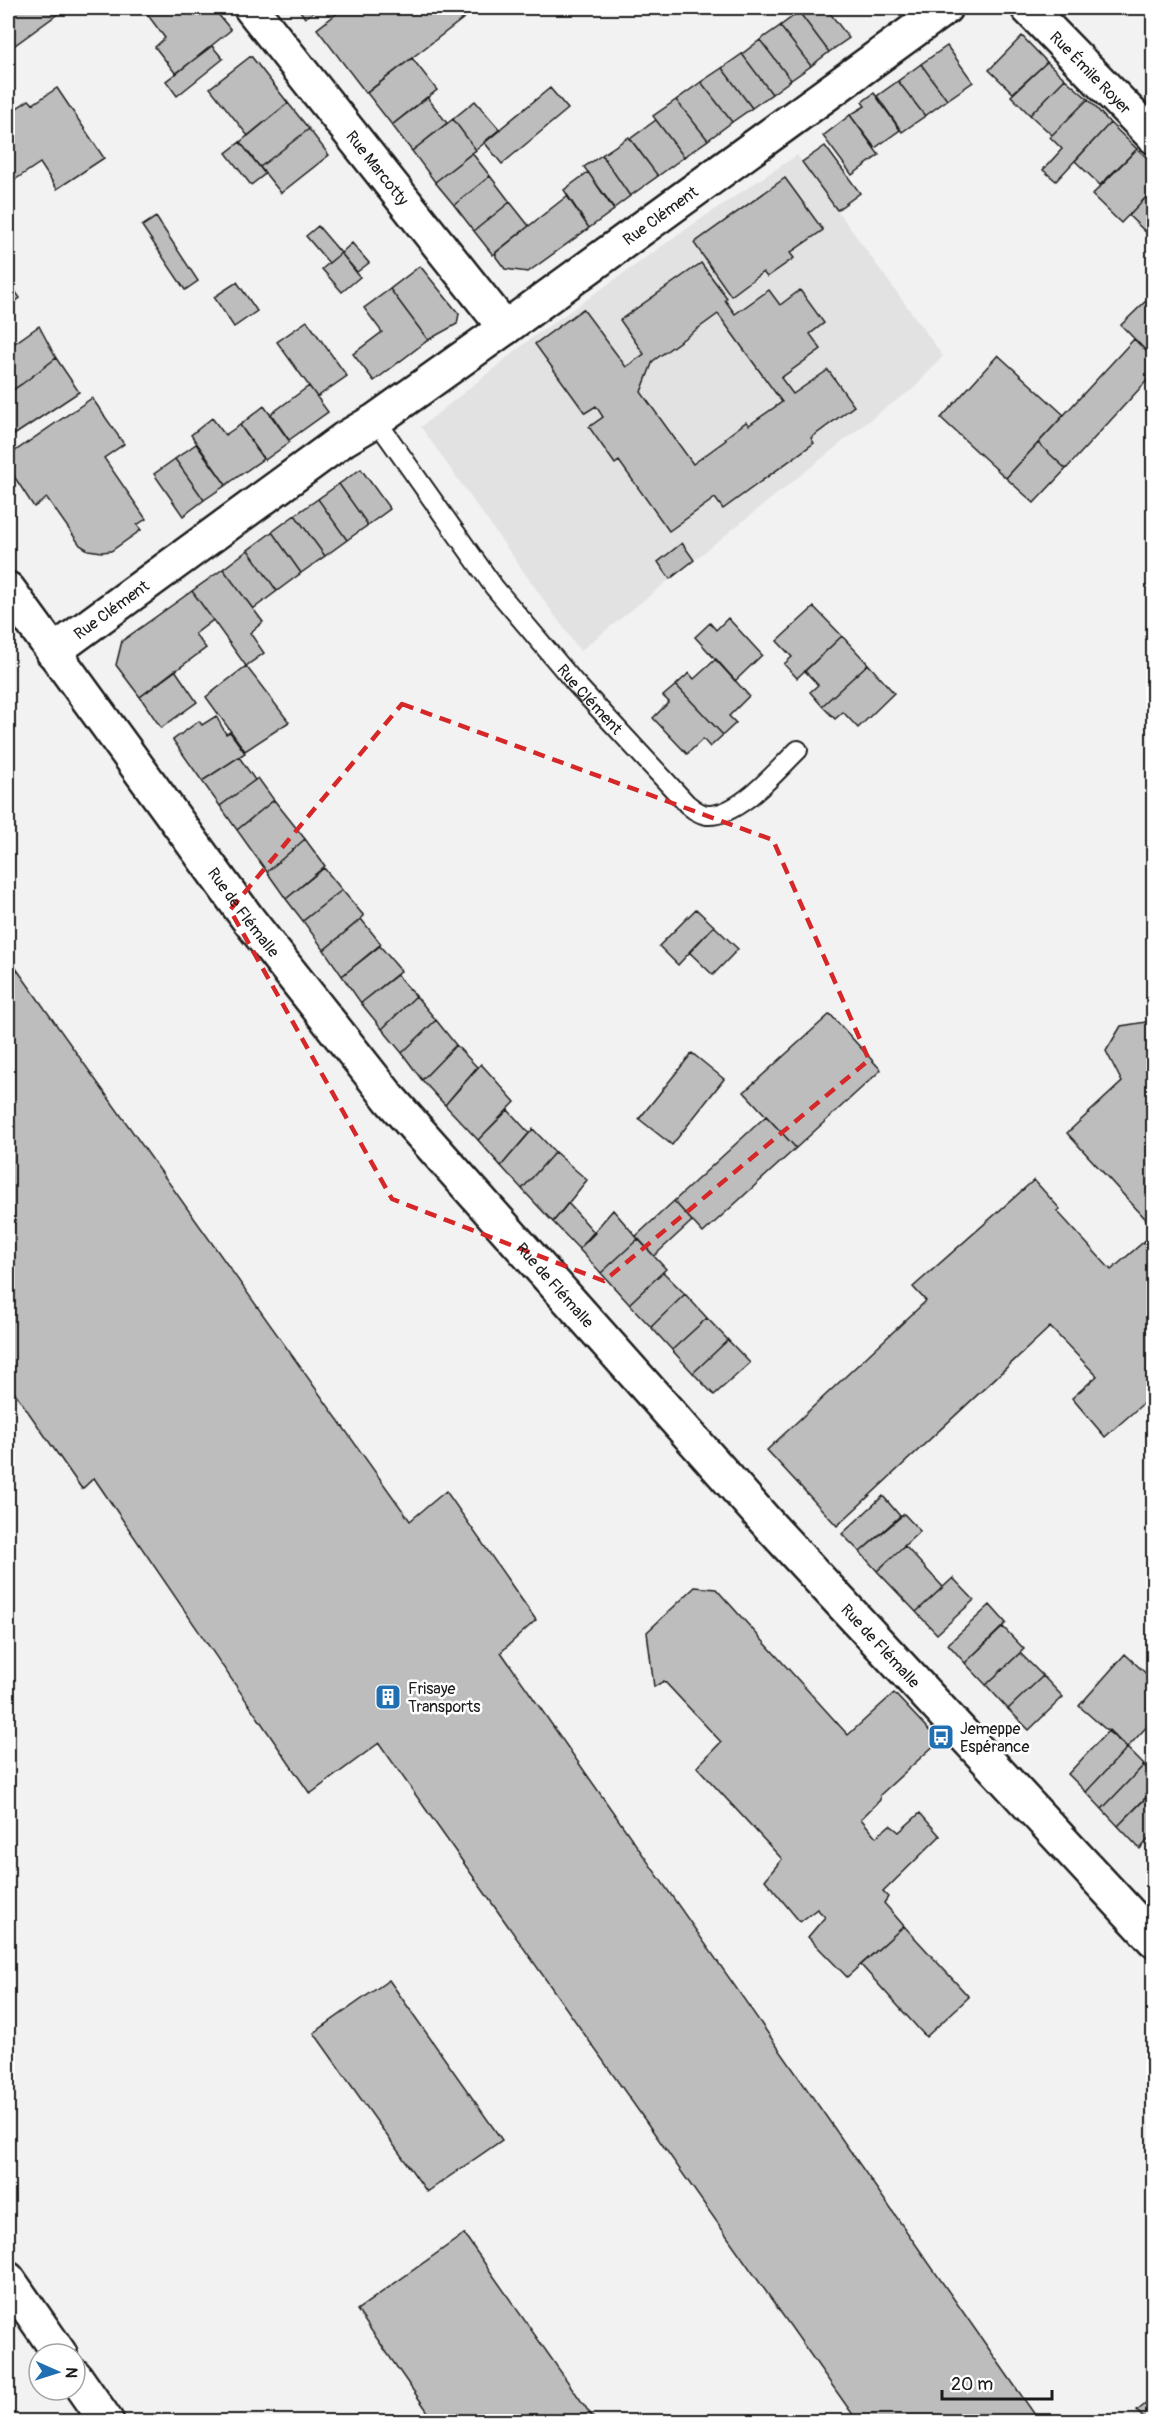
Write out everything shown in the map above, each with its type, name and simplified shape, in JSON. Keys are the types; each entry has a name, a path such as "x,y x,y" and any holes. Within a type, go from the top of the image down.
{"street":[{"name":"Rue Marcotty","path":"251,8 505,328"},
{"name":"Rue Clément","path":"52,652 344,439 376,420 505,328 945,8"},
{"name":"Rue Émile Royer","path":"1028,8 1154,137"},
{"name":"Rue de Flémalle","path":"8,589 249,919 390,1099 770,1526 1154,1940"},
{"path":"8,2279 52,2342"},
{"path":"87,2393 107,2421"}],"lane":[{"name":"Rue Clément","path":"376,420 494,587 575,683 697,812 707,815 729,810 741,803 798,750"}],"highlighted area":[{"path":"402,704 773,840 869,1060 604,1281 392,1199 230,910"}],"shaded area":[{"path":"797,155 943,356 913,389 880,412 580,651 421,427 529,340 692,225"}],"building":[{"path":"8,8 66,8 8,50"},
{"path":"155,8 188,8 194,15 204,8 213,8 231,30 176,74 155,47 165,38 147,14"},
{"path":"298,8 319,8 305,18"},
{"path":"344,8 477,8 366,93 317,29"},
{"path":"806,8 826,8 849,38 829,52 799,12"},
{"path":"799,12 829,52 811,66 780,26"},
{"path":"780,26 811,66 791,80 760,40"},
{"path":"1022,36 1047,62 1013,93 989,70"},
{"path":"760,40 791,80 772,94 742,54"},
{"path":"212,46 223,59 177,96 166,81"},
{"path":"947,46 973,82 947,100 921,64"},
{"path":"742,54 772,94 752,108 722,68"},
{"path":"251,56 288,103 248,136 210,88"},
{"path":"412,58 437,90 392,125 367,93"},
{"path":"1047,62 1065,79 1030,115 1011,96"},
{"path":"921,64 947,100 925,116 898,81"},
{"path":"722,68 752,108 732,122 701,82"},
{"path":"1065,79 1088,99 1052,135 1030,115"},
{"path":"898,81 925,116 902,132 877,96"},
{"path":"701,82 732,122 708,140 676,100"},
{"path":"57,88 104,158 57,189 40,163 13,181 8,173 8,114 29,100 33,104"},
{"path":"550,88 568,109 502,164 484,142"},
{"path":"874,93 900,130 875,148 850,115 865,106 862,102"},
{"path":"427,97 447,123 412,151 392,125"},
{"path":"1088,99 1110,123 1056,181 1043,170 1062,149 1050,137"},
{"path":"676,100 708,140 684,157 653,116"},
{"path":"475,101 500,130 476,150 453,119"},
{"path":"288,103 309,129 260,167 240,142"},
{"path":"850,115 879,155 852,175 823,136"},
{"path":"453,119 476,150 435,182 412,151"},
{"path":"656,120 684,157 658,176 630,139"},
{"path":"1110,123 1137,149 1100,185 1075,161"},
{"path":"309,129 329,155 281,193 260,167"},
{"path":"629,137 658,176 630,196 602,155"},
{"path":"240,142 265,174 251,185 226,153"},
{"path":"825,146 860,193 837,210 802,162"},
{"path":"1137,149 1154,164 1154,189 1121,223 1092,195"},
{"path":"472,153 490,176 454,205 435,182"},
{"path":"602,155 630,196 614,208 584,167"},
{"path":"588,172 614,210 589,228 564,190"},
{"path":"490,176 510,202 474,231 454,205"},
{"path":"785,178 823,230 790,253 794,258 767,277 763,272 731,296 694,243"},
{"path":"1154,189 1154,240 1129,216"},
{"path":"567,196 589,228 528,272 505,269 496,257 496,252"},
{"path":"510,202 529,226 493,255 474,231"},
{"path":"156,217 198,281 185,290 142,226"},
{"path":"318,226 341,253 329,263 306,236"},
{"path":"352,243 369,263 357,272 341,253"},
{"path":"341,253 360,277 342,292 322,269"},
{"path":"701,263 727,298 725,300 735,314 769,290 780,305 800,290 824,323 810,334 821,349 781,378 793,394 828,370 854,406 811,438 814,443 723,509 715,498 669,531 619,461 615,464 589,427 603,417 596,406 585,413 535,344 583,309 626,367 644,354 620,320","holes":["718,314 782,402 749,425 746,422 693,464 641,392 653,361"]},
{"path":"420,266 459,314 457,324 428,340 390,289"},
{"path":"8,281 20,298 8,307"},
{"path":"237,282 257,311 234,327 214,297"},
{"path":"390,289 428,340 374,381 353,354 382,332 364,308"},
{"path":"1150,297 1154,300 1154,359 1121,325"},
{"path":"307,321 347,376 317,397 277,342"},
{"path":"39,326 56,358 8,393 8,348"},
{"path":"1134,339 1154,359 1154,373 1066,469 1038,443"},
{"path":"998,355 1064,415 1006,478 941,418"},
{"path":"56,358 79,392 8,439 8,393"},
{"path":"309,386 328,412 289,440 271,414"},
{"path":"92,398 124,444 104,458 146,519 137,525 141,530 111,551 102,552 88,550 80,545 47,498 34,507 8,467 8,456"},
{"path":"264,406 290,442 265,460 240,425"},
{"path":"212,418 225,435 240,425 263,459 226,485 191,435"},
{"path":"1038,443 1066,469 1034,503 1006,478"},
{"path":"196,444 226,485 204,500 175,459"},
{"path":"175,459 204,500 183,516 154,474"},
{"path":"361,469 390,509 368,525 339,484"},
{"path":"339,484 368,525 347,540 318,499"},
{"path":"318,499 347,540 325,556 295,515"},
{"path":"295,515 325,556 301,573 272,532"},
{"path":"272,532 301,573 277,591 248,550"},
{"path":"682,543 694,560 670,579 658,562"},
{"path":"248,550 277,591 253,609 223,569"},
{"path":"223,569 263,622 250,633 264,653 246,666 192,591"},
{"path":"192,591 213,620 195,634 206,648 140,697 116,665 122,641"},
{"path":"814,607 842,636 797,678 784,664 792,657 777,641"},
{"path":"728,618 762,655 735,681 695,637 710,623 716,630"},
{"path":"842,636 868,664 822,706 810,692 818,685 805,671"},
{"path":"716,659 749,696 729,716 736,723 723,735 676,685 689,673 694,679"},
{"path":"868,664 894,693 858,728 843,712 835,719 822,706"},
{"path":"246,666 289,722 245,751 206,697"},
{"path":"175,670 197,702 161,728 140,697"},
{"path":"676,685 723,735 710,747 703,739 687,754 653,718 669,702 663,696"},
{"path":"216,716 226,734 230,732 245,753 202,781 173,740 199,721 202,725"},
{"path":"239,757 255,780 220,806 202,781"},
{"path":"258,778 274,800 237,830 220,806"},
{"path":"274,800 305,839 267,872 237,830"},
{"path":"305,839 325,866 286,899 267,872"},
{"path":"324,868 342,890 303,921 286,899"},
{"path":"342,890 364,916 324,950 303,921"},
{"path":"696,909 714,926 678,965 659,946"},
{"path":"361,919 381,944 342,976 324,950"},
{"path":"714,926 738,949 713,975 689,952"},
{"path":"380,946 401,971 361,1003 342,976"},
{"name":"Frisaye Transports","path":"8,957 410,1521 446,1491 536,1620 501,1652 1040,2422 858,2422 379,1743 310,1794 94,1478 82,1489 8,1383"},
{"path":"397,975 416,996 382,1029 361,1003"},
{"path":"416,996 436,1020 402,1053 382,1029"},
{"path":"830,1014 881,1070 796,1148 744,1092"},
{"path":"436,1020 456,1045 422,1080 402,1053"},
{"path":"1146,1022 1154,1031 1154,1228 1067,1133 1122,1082 1106,1051 1121,1026"},
{"path":"456,1045 477,1067 445,1105 422,1080"},
{"path":"692,1053 724,1079 672,1145 639,1119"},
{"path":"481,1064 515,1102 478,1140 445,1105"},
{"path":"508,1110 529,1133 501,1166 478,1140"},
{"path":"766,1116 796,1148 703,1233 674,1201"},
{"path":"533,1129 555,1152 522,1189 501,1166"},
{"path":"555,1152 587,1180 553,1222 522,1189"},
{"path":"1034,1180 1060,1209 1057,1211 1111,1270 1154,1233 1154,1394 1105,1437 1072,1398 1097,1376 1050,1327 837,1526 767,1450 926,1301 913,1287"},
{"path":"674,1201 692,1221 654,1256 636,1236"},
{"path":"568,1203 595,1233 579,1249 553,1222"},
{"path":"613,1210 638,1239 601,1273 579,1249"},
{"path":"638,1239 666,1269 629,1304 601,1273"},
{"path":"663,1272 685,1294 651,1327 629,1304"},
{"path":"685,1294 707,1318 672,1350 651,1327"},
{"path":"707,1318 728,1340 693,1373 672,1350"},
{"path":"728,1340 750,1363 714,1395 693,1373"},
{"path":"883,1496 900,1516 860,1552 842,1534"},
{"path":"904,1514 920,1531 877,1571 860,1552"},
{"path":"905,1546 943,1587 916,1612 877,1571"},
{"path":"953,1578 974,1600 937,1634 916,1612"},
{"path":"695,1587 716,1589 848,1735 894,1693 939,1741 880,1795 880,1800 861,1819 876,1837 890,1825 899,1832 920,1813 940,1836 883,1892 888,1897 884,1903 904,1926 847,1977 808,1937 825,1917 817,1909 800,1922 765,1880 782,1859 697,1767 721,1742 664,1681 654,1687 647,1632"},
{"path":"990,1605 1006,1623 965,1663 948,1644"},
{"path":"1003,1627 1024,1649 986,1685 965,1663"},
{"path":"1020,1653 1043,1676 1008,1709 986,1685"},
{"path":"1125,1654 1154,1681 1154,1719 1127,1748 1079,1706"},
{"path":"1043,1676 1063,1697 1029,1730 1008,1709"},
{"path":"1109,1730 1127,1748 1086,1792 1068,1774"},
{"path":"1127,1748 1144,1765 1102,1809 1086,1792"},
{"path":"1144,1765 1154,1777 1154,1789 1118,1826 1102,1809"},
{"path":"1149,1795 1154,1800 1154,1833 1140,1849 1118,1826"},
{"path":"904,1926 969,1997 926,2037 861,1965"},
{"path":"389,1980 502,2140 427,2192 314,2033"},
{"path":"464,2234 596,2422 435,2422 357,2310"},
{"path":"1154,2397 1154,2422 1147,2422 1137,2411"}],"place":[{"name":"Frisaye Transports","path":"388,1697"},
{"name":"Jemeppe Espérance","path":"941,1737"}]}
